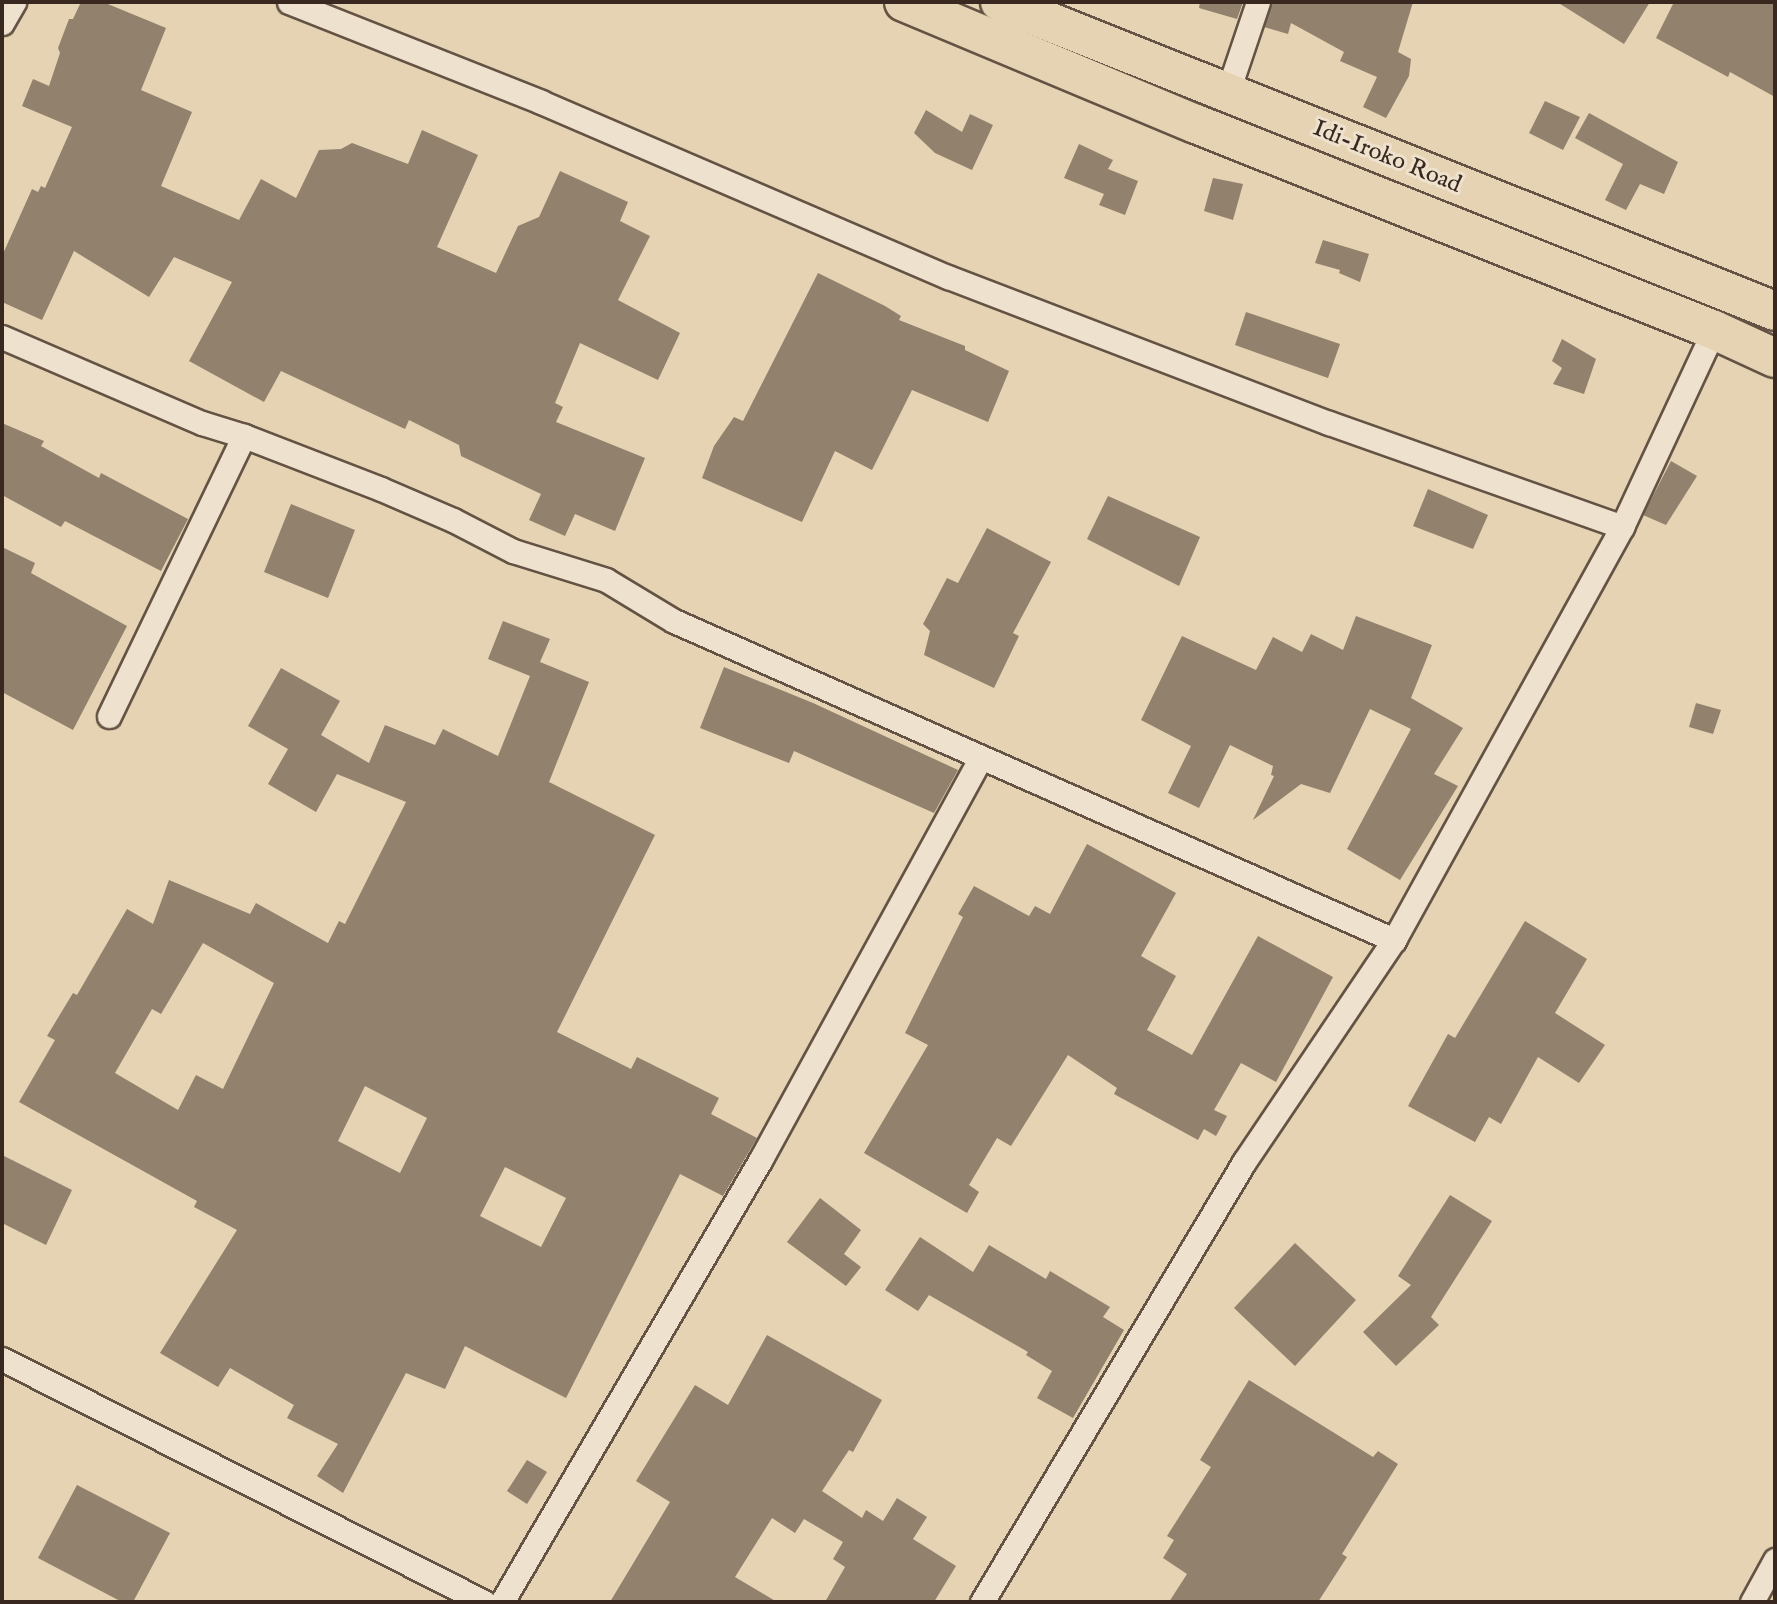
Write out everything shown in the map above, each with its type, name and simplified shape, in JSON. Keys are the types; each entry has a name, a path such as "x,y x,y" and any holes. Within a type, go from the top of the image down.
{"highway":[{"path":"904,2 1209,129 1714,330 1775,358"},
{"name":"Idi-Iroko Road","path":"1000,2 1775,311"}],"street":[{"path":"2,23 14,2"},
{"path":"289,2 541,102 948,277 1329,423 1622,527"},
{"path":"1227,94 1258,2"},
{"path":"982,1602 1244,1162 1394,940 1622,527 1714,330"},
{"path":"2,337 202,423 244,436 441,515 513,551 606,580 674,621 1394,940"},
{"path":"109,716 244,436"},
{"path":"502,1602 761,1159 981,757"},
{"path":"2,1359 484,1602"},
{"path":"1752,1602 1775,1560"}],"building":[{"path":"81,2 103,2 166,28 141,90 192,112 161,186 239,220 261,179 296,198 319,150 341,149 352,143 408,164 422,130 478,155 437,247 496,273 518,226 539,217 560,171 628,202 620,221 650,236 618,300 680,333 658,380 580,343 555,403 563,407 556,422 645,458 615,531 575,514 565,536 529,520 541,494 461,456 459,445 409,420 405,429 281,371 264,402 189,361 232,282 174,257 149,297 74,251 42,320 2,302 2,256 32,189 38,192 41,186 45,188 72,127 22,106 33,79 49,86 60,53 58,48 69,19 73,19"},
{"path":"1200,2 1243,2 1237,19 1199,8"},
{"path":"1272,2 1413,2 1398,52 1411,59 1409,76 1386,118 1363,107 1377,77 1340,61 1344,52 1291,23 1288,34 1264,27"},
{"path":"1557,2 1650,2 1624,44"},
{"path":"1674,2 1775,2 1775,97 1730,72 1728,77 1656,38"},
{"path":"1545,101 1580,117 1563,150 1529,133"},
{"path":"926,110 962,132 970,114 993,125 972,170 935,153 914,133"},
{"path":"1589,113 1678,162 1664,194 1640,184 1626,210 1605,200 1623,164 1575,138"},
{"path":"1079,144 1113,160 1108,169 1138,181 1125,215 1099,205 1104,194 1064,178"},
{"path":"1213,178 1243,184 1233,220 1204,211"},
{"path":"1323,240 1369,254 1360,282 1339,273 1340,270 1315,263"},
{"path":"818,273 885,306 901,316 899,320 965,346 965,350 1009,371 988,422 912,390 872,470 835,451 802,522 702,478 714,446 734,417 743,421"},
{"path":"1246,312 1340,344 1328,378 1235,345"},
{"path":"1562,339 1596,359 1584,394 1553,384 1562,368 1552,361"},
{"path":"2,423 44,441 41,446 99,478 101,473 188,519 161,571 65,521 61,527 2,495"},
{"path":"1671,461 1697,476 1666,525 1643,515"},
{"path":"1428,489 1488,515 1473,549 1413,526"},
{"path":"1108,496 1200,537 1179,586 1087,539"},
{"path":"291,504 355,530 328,598 264,572"},
{"path":"987,528 1051,562 1013,633 1019,636 994,688 924,655 930,631 923,624 947,578 958,583"},
{"path":"2,547 35,563 31,573 127,626 73,730 2,692"},
{"path":"1356,616 1432,645 1411,698 1463,728 1434,774 1458,786 1400,880 1347,849 1411,729 1370,709 1330,793 1301,784 1253,820 1274,776 1271,775 1273,766 1230,745 1199,808 1168,793 1191,746 1141,720 1182,636 1256,670 1273,637 1302,652 1311,634 1343,650"},
{"path":"503,621 550,639 540,662 589,682 549,782 655,835 557,1032 631,1069 637,1057 719,1098 711,1114 757,1138 723,1196 680,1174 566,1398 465,1346 445,1389 406,1373 343,1493 317,1476 338,1444 287,1418 294,1405 230,1368 218,1387 160,1353 237,1230 194,1207 197,1201 19,1102 55,1040 47,1036 73,993 77,995 127,909 153,924 169,880 250,914 256,903 328,943 339,921 345,924 406,802 337,774 316,812 268,784 288,749 248,726 281,668 340,701 321,735 369,763 385,725 435,745 443,729 498,756 530,676 488,659","holes":["203,943 274,983 223,1089 196,1075 178,1110 115,1073 152,1009 161,1014","365,1086 427,1118 400,1173 338,1141","505,1167 566,1198 541,1247 480,1216"]},
{"path":"724,667 813,703 958,770 934,813 794,751 789,763 700,728"},
{"path":"1696,703 1721,710 1713,734 1689,727"},
{"path":"1087,844 1176,893 1141,956 1176,976 1147,1030 1192,1055 1258,936 1333,977 1276,1082 1241,1063 1214,1110 1227,1116 1216,1136 1204,1129 1198,1140 1114,1094 1117,1088 1068,1055 1011,1146 997,1138 969,1185 979,1192 967,1213 864,1153 928,1045 905,1033 963,917 958,914 974,886 1029,916 1035,906 1050,914"},
{"path":"1525,921 1587,959 1555,1013 1605,1045 1579,1083 1538,1057 1501,1124 1489,1117 1475,1142 1408,1106 1448,1034 1455,1038"},
{"path":"2,1155 72,1190 46,1245 2,1223"},
{"path":"1450,1195 1492,1221 1431,1317 1439,1325 1396,1366 1363,1332 1411,1285 1398,1276"},
{"path":"820,1198 861,1230 844,1254 861,1267 846,1286 787,1242"},
{"path":"920,1237 973,1272 989,1245 1046,1279 1050,1271 1110,1307 1103,1317 1124,1330 1073,1418 1037,1398 1052,1371 1026,1355 1028,1352 929,1295 918,1311 885,1290"},
{"path":"1295,1243 1356,1300 1295,1366 1234,1308"},
{"path":"767,1335 882,1400 853,1452 849,1450 822,1491 862,1518 866,1510 883,1521 897,1498 927,1517 913,1539 956,1566 934,1602 825,1602 845,1567 833,1559 843,1542 804,1519 795,1533 772,1518 735,1577 777,1602 610,1602 670,1502 636,1481 695,1385 728,1405"},
{"path":"1249,1380 1373,1457 1378,1451 1398,1464 1342,1554 1347,1557 1318,1602 1169,1602 1187,1574 1163,1558 1174,1540 1167,1536 1211,1467 1200,1460"},
{"path":"527,1460 547,1472 527,1504 507,1491"},
{"path":"77,1485 170,1533 133,1602 122,1602 38,1558"}]}
